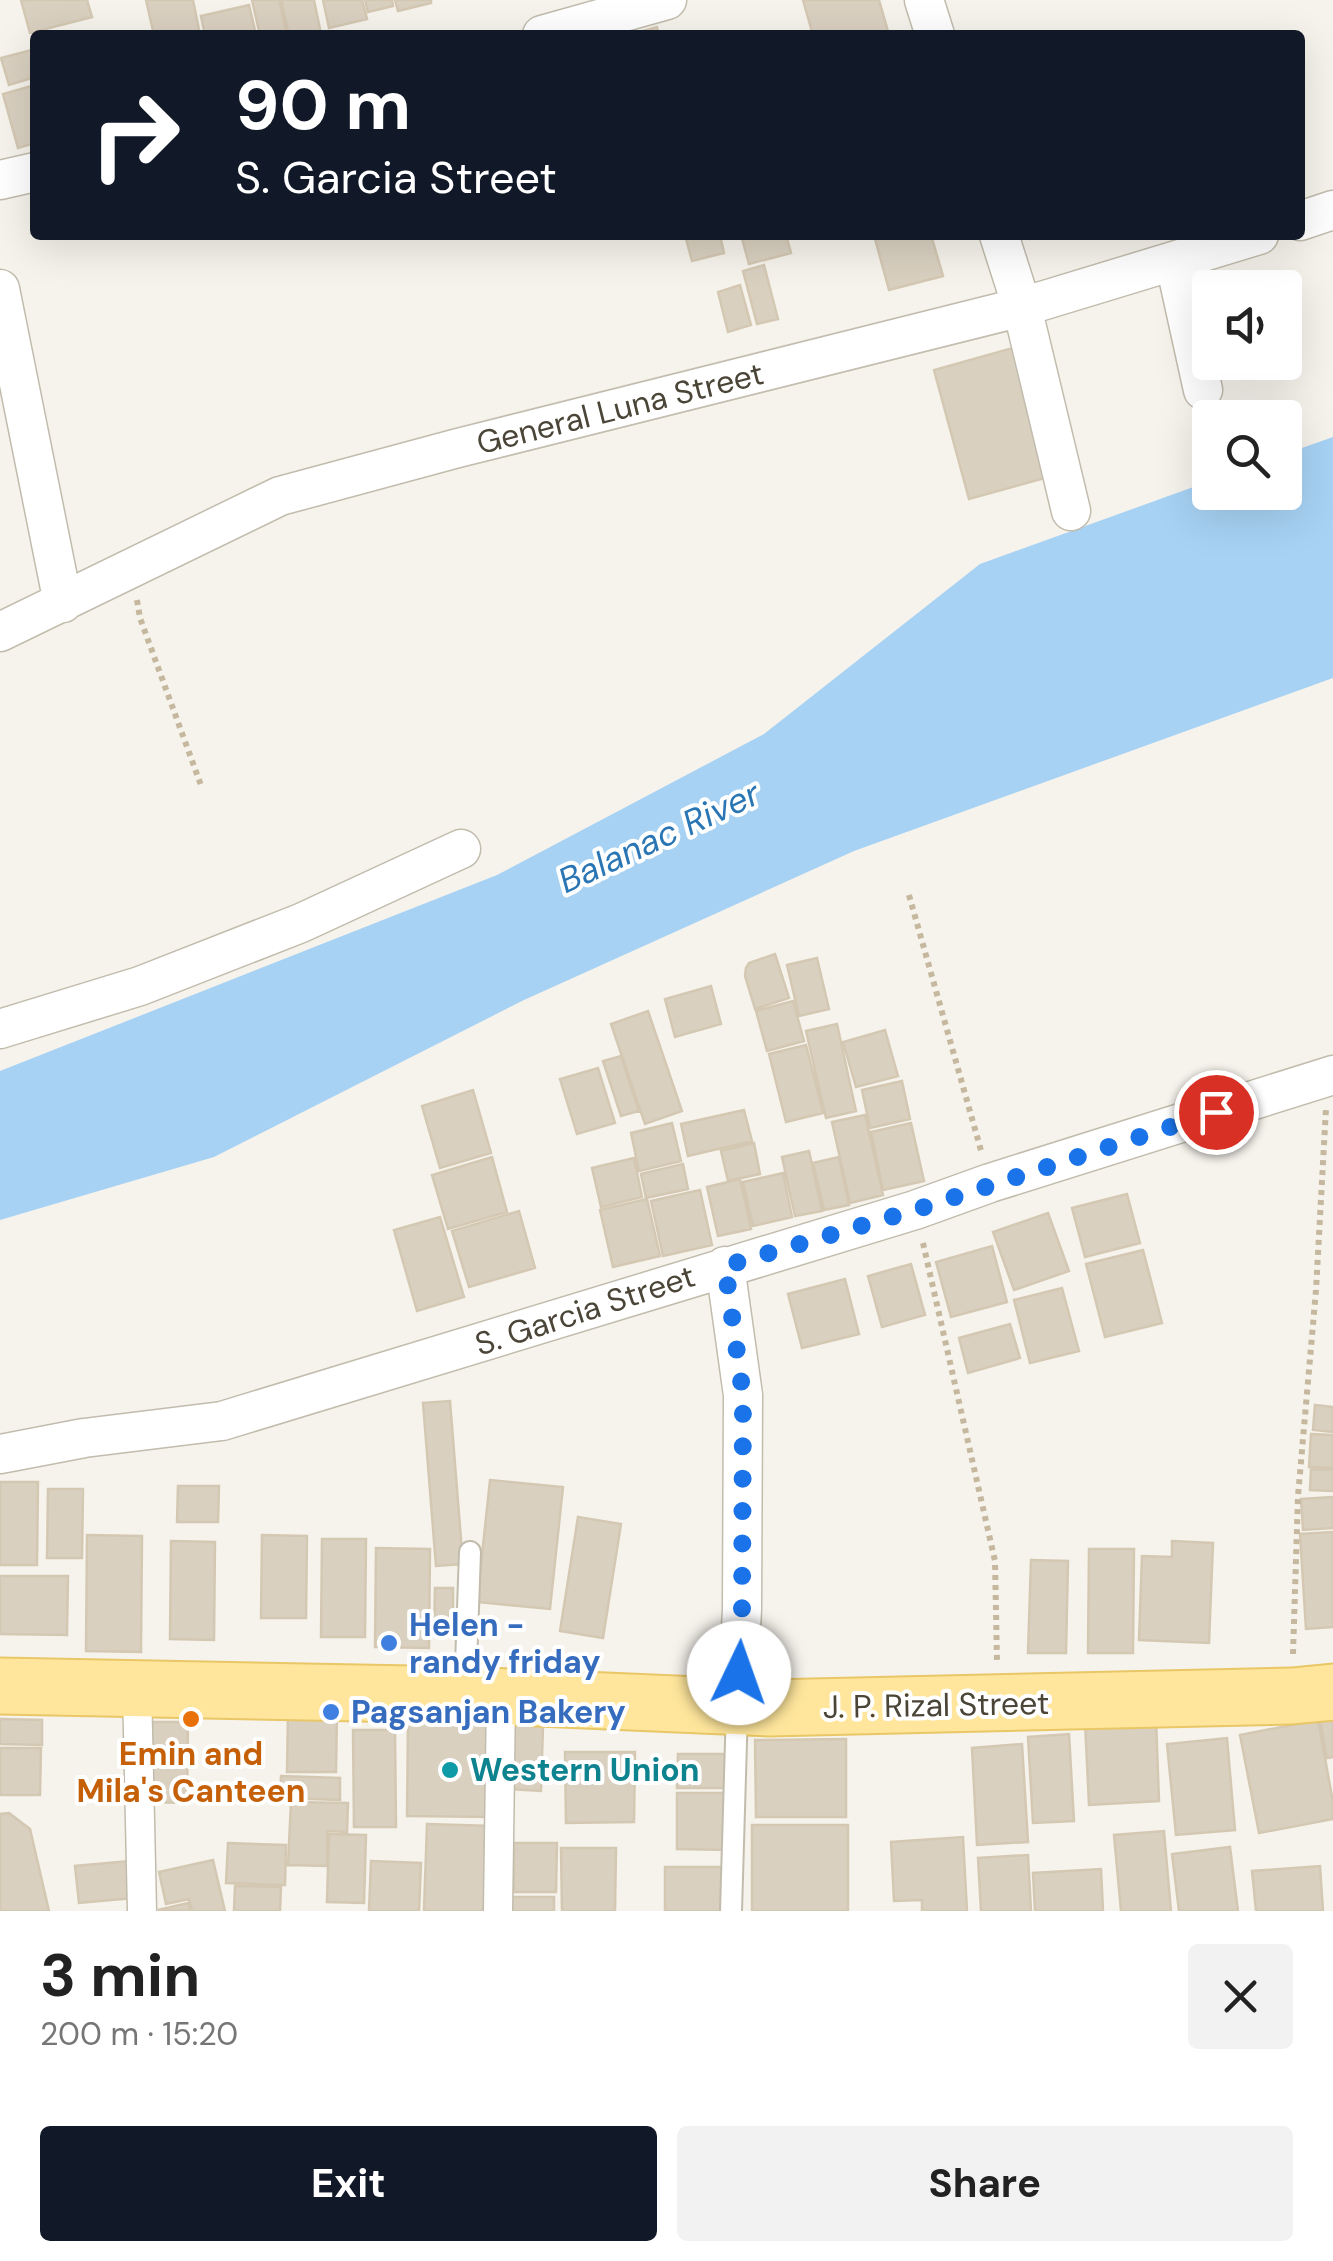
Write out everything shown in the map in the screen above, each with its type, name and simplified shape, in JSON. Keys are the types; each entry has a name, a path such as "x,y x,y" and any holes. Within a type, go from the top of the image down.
{"main road":[{"name":"J. P. Rizal Street","path":"0,1686 483,1696 769,1708 1312,1694"}],"street":[{"path":"560,30 667,0"},
{"path":"924,0 933,30"},
{"path":"0,180 30,173"},
{"path":"1305,219 1333,210"},
{"path":"1001,240 1022,307 1071,511"},
{"name":"General Luna Street","path":"0,632 280,496 1022,307 1244,240"},
{"path":"1175,263 1203,390"},
{"path":"0,289 63,603"},
{"path":"0,1029 140,986 283,930 461,848"},
{"name":"S. Garcia Street","path":"0,1454 84,1438 222,1421 915,1210 1330,1076"},
{"path":"725,1266 743,1395 742,1609 737,1706"},
{"path":"137,1687 142,1911"},
{"path":"483,1696 498,1911"}],"lane":[{"path":"470,1552 483,1696"},
{"path":"731,1911 737,1706"}],"path":[{"path":"132,569 140,618 202,788"},
{"path":"909,896 990,1183"},
{"path":"1312,1694 1298,1496 1330,1076"},
{"path":"915,1210 995,1560 997,1704"}],"water":[{"name":"Balanac River","path":"1333,437 1333,678 854,851 524,1000 214,1157 0,1220 0,1071 497,875 764,734 980,564 1192,487 1192,510 1302,510 1302,448"}],"building":[{"path":"21,0 87,0 92,17 30,33"},
{"path":"146,0 193,0 199,30 153,30"},
{"path":"252,0 279,0 286,30 259,30"},
{"path":"281,0 314,0 320,30 288,30"},
{"path":"323,0 362,0 367,19 329,28"},
{"path":"365,0 392,0 393,6 368,12"},
{"path":"395,0 431,0 431,3 398,11"},
{"path":"803,0 879,0 888,30 812,30"},
{"path":"249,5 255,30 204,30 201,16"},
{"path":"30,50 30,79 9,85 1,58"},
{"path":"30,86 30,144 18,148 3,94"},
{"path":"686,240 721,240 724,253 692,261"},
{"path":"742,240 787,240 791,253 749,264"},
{"path":"875,240 932,240 943,276 889,290"},
{"path":"764,265 778,319 757,324 743,271"},
{"path":"740,285 751,325 728,332 718,292"},
{"path":"1020,346 1056,475 969,499 934,370"},
{"path":"775,954 789,998 755,1009 746,968 749,963"},
{"path":"817,958 829,1009 799,1016 787,965"},
{"path":"711,986 721,1024 675,1037 665,999"},
{"path":"793,1001 804,1041 767,1051 756,1011"},
{"path":"648,1011 682,1111 645,1124 611,1024"},
{"path":"837,1024 856,1111 826,1118 806,1031"},
{"path":"885,1030 898,1076 856,1087 843,1042"},
{"path":"806,1045 823,1113 786,1122 769,1054"},
{"path":"621,1056 639,1111 621,1116 603,1061"},
{"path":"598,1068 615,1123 577,1134 560,1079"},
{"path":"902,1081 910,1119 870,1128 862,1090"},
{"path":"473,1090 491,1153 440,1168 422,1106"},
{"path":"744,1110 752,1141 688,1156 681,1124"},
{"path":"865,1115 883,1195 850,1203 832,1122"},
{"path":"672,1123 681,1161 639,1171 631,1133"},
{"path":"911,1123 924,1181 883,1190 871,1132"},
{"path":"754,1143 760,1174 728,1181 721,1151"},
{"path":"809,1151 822,1211 795,1216 782,1157"},
{"path":"492,1157 507,1212 448,1229 432,1175"},
{"path":"839,1157 849,1205 824,1210 813,1163"},
{"path":"634,1158 642,1197 601,1207 592,1168"},
{"path":"683,1164 688,1189 646,1198 641,1174"},
{"path":"783,1173 792,1217 753,1226 743,1182"},
{"path":"740,1179 751,1229 718,1236 707,1187"},
{"path":"700,1190 712,1245 663,1256 651,1201"},
{"path":"1127,1194 1140,1243 1085,1257 1072,1208"},
{"path":"647,1199 660,1256 613,1267 600,1210"},
{"path":"519,1211 535,1268 469,1287 452,1231"},
{"path":"1048,1213 1069,1271 1014,1290 993,1232"},
{"path":"440,1217 464,1297 417,1311 394,1230"},
{"path":"992,1246 1007,1302 951,1317 936,1262"},
{"path":"1143,1250 1162,1323 1105,1337 1086,1264"},
{"path":"911,1264 925,1315 882,1327 868,1276"},
{"path":"845,1279 859,1334 802,1348 788,1294"},
{"path":"1062,1288 1079,1351 1030,1363 1014,1300"},
{"path":"1010,1324 1020,1358 968,1373 959,1338"},
{"path":"450,1401 463,1564 436,1566 423,1403"},
{"path":"1315,1405 1333,1407 1333,1432 1313,1430"},
{"path":"1311,1434 1333,1435 1333,1468 1309,1467"},
{"path":"1311,1469 1333,1470 1333,1491 1310,1490"},
{"path":"490,1480 563,1487 550,1609 477,1602"},
{"path":"0,1482 38,1482 37,1565 0,1565"},
{"path":"178,1486 219,1486 218,1522 177,1522"},
{"path":"48,1489 83,1489 82,1558 47,1558"},
{"path":"1333,1497 1333,1528 1303,1530 1301,1499"},
{"path":"578,1517 621,1524 603,1638 560,1631"},
{"path":"1333,1532 1333,1627 1306,1629 1300,1534"},
{"path":"87,1535 142,1536 141,1652 86,1651"},
{"path":"262,1535 307,1536 306,1618 261,1618"},
{"path":"322,1539 366,1539 365,1637 321,1637"},
{"path":"171,1541 215,1542 214,1640 170,1639"},
{"path":"1172,1541 1213,1543 1209,1643 1139,1640 1142,1556 1172,1557"},
{"path":"376,1548 430,1549 429,1648 375,1647"},
{"path":"1089,1549 1134,1549 1133,1653 1088,1653"},
{"path":"1031,1560 1068,1561 1066,1653 1028,1653"},
{"path":"0,1576 68,1576 67,1635 0,1634"},
{"path":"435,1588 453,1588 453,1636 434,1636"},
{"path":"288,1712 337,1713 336,1772 287,1772"},
{"path":"1333,1713 1333,1757 1327,1758 1319,1715"},
{"path":"0,1719 42,1720 42,1745 0,1744"},
{"path":"1156,1719 1159,1801 1089,1805 1085,1722"},
{"path":"1318,1720 1333,1819 1259,1833 1240,1735"},
{"path":"145,1722 188,1722 187,1803 144,1802"},
{"name":"Western Union","path":"408,1723 493,1724 492,1817 407,1816"},
{"path":"509,1725 543,1726 541,1791 506,1789"},
{"path":"353,1730 395,1730 396,1827 354,1827"},
{"path":"1069,1734 1074,1821 1033,1823 1028,1737"},
{"path":"1227,1738 1235,1830 1176,1835 1167,1744"},
{"path":"846,1739 846,1817 756,1817 755,1740"},
{"path":"1022,1744 1028,1842 977,1845 972,1748"},
{"path":"0,1748 41,1748 40,1795 0,1795"},
{"path":"565,1752 635,1752 634,1822 566,1823"},
{"path":"678,1754 729,1754 729,1788 677,1788"},
{"path":"281,1776 340,1778 340,1800 280,1798"},
{"path":"677,1793 728,1793 728,1850 677,1849"},
{"path":"291,1802 348,1803 347,1832 327,1831 327,1866 288,1865"},
{"path":"9,1813 30,1829 49,1911 0,1911 0,1814"},
{"path":"427,1824 492,1826 489,1911 424,1911"},
{"path":"752,1825 848,1825 848,1911 752,1911"},
{"path":"1164,1831 1171,1911 1121,1911 1114,1835"},
{"path":"329,1834 366,1835 364,1903 327,1902"},
{"path":"963,1837 967,1911 922,1911 922,1900 894,1901 891,1842"},
{"path":"228,1843 286,1845 285,1885 226,1883"},
{"path":"514,1843 557,1843 556,1892 514,1892"},
{"path":"1230,1847 1238,1911 1179,1911 1172,1854"},
{"path":"561,1848 616,1848 615,1911 562,1911"},
{"path":"1028,1855 1031,1911 981,1911 978,1858"},
{"path":"213,1860 225,1911 192,1911 189,1899 166,1904 159,1872"},
{"path":"129,1861 133,1898 79,1903 75,1866"},
{"path":"371,1861 421,1863 419,1911 369,1911"},
{"path":"1320,1866 1323,1911 1256,1911 1252,1871"},
{"path":"665,1867 724,1867 724,1911 665,1911"},
{"path":"1101,1869 1103,1911 1035,1911 1033,1873"},
{"path":"235,1886 281,1887 280,1911 234,1911"},
{"path":"504,1897 554,1897 554,1911 504,1911"},
{"path":"188,1903 190,1911 158,1910"}],"place":[{"name":"Helen - randy friday","path":"389,1643"},
{"name":"Pagsanjan Bakery","path":"331,1712"},
{"name":"Emin and Mila's Canteen","path":"191,1719"},
{"name":"Western Union","path":"450,1770"}],"route":[{"path":"739,1673 743,1395 725,1266 915,1210 1216,1112"}]}
